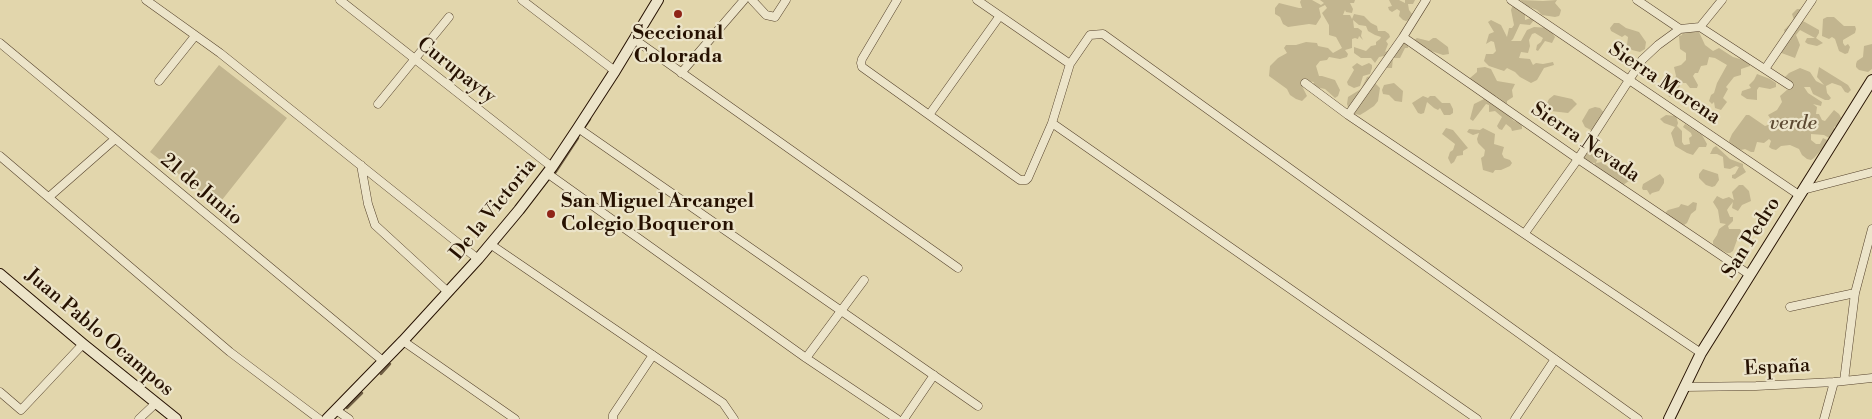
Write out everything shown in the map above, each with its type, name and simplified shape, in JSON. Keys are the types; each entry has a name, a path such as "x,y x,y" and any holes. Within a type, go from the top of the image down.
{"main road":[{"name":"De la Victoria","path":"326,419 448,292 519,210 578,128 658,0"},
{"name":"San Pedro","path":"1669,419 1701,353 1872,80"},
{"name":"Juan Pablo Ocampos","path":"0,274 176,419"}],"street":[{"path":"146,0 220,53 478,259"},
{"path":"522,0 615,71"},
{"path":"681,73 744,0"},
{"path":"752,0 766,15 774,17 786,0"},
{"path":"897,0 862,59 862,67 1020,180 1028,178 1052,123 1070,64 1090,35 1103,34 1638,419"},
{"path":"976,0 1070,64"},
{"path":"1348,115 1426,0"},
{"name":"Sierra Morena","path":"1511,0 1629,80 1801,192"},
{"path":"1637,0 1680,29"},
{"path":"1700,27 1722,0"},
{"path":"1765,69 1812,0"},
{"name":"Curupayty","path":"342,1 549,170 806,358 897,419"},
{"path":"378,104 449,17"},
{"path":"929,115 999,17"},
{"path":"1526,233 1642,60 1658,45 1680,29 1700,27 1790,85"},
{"path":"159,81 195,36"},
{"name":"Sierra Nevada","path":"1402,37 1750,275"},
{"path":"634,39 958,268"},
{"name":"21 de Junio","path":"0,43 383,361"},
{"path":"1305,83 1348,115 1526,233 1701,353"},
{"path":"1052,123 1477,419"},
{"path":"578,128 978,406"},
{"path":"49,197 115,139"},
{"path":"0,156 230,352 319,419"},
{"path":"361,165 368,204 375,225 448,292"},
{"path":"1801,192 1872,172"},
{"path":"1844,381 1855,293 1872,229"},
{"path":"490,244 723,403 734,419"},
{"path":"806,358 864,280"},
{"path":"1790,307 1855,293"},
{"path":"402,341 515,419"},
{"path":"0,392 21,410 83,344"},
{"path":"613,419 653,356"},
{"path":"1515,419 1555,360"},
{"path":"904,419 934,375"},
{"name":"España","path":"1684,387 1756,386 1872,378"},
{"path":"1824,419 1834,382"},
{"path":"139,419 156,403"},
{"path":"336,410 349,419"}],"green space":[{"path":"1301,0 1312,0 1321,5 1324,3 1320,0 1355,0 1354,3 1350,3 1353,9 1352,13 1345,10 1343,15 1350,15 1352,19 1354,14 1364,16 1377,26 1378,31 1385,31 1389,34 1390,37 1386,41 1388,44 1385,52 1390,50 1401,39 1408,44 1408,48 1405,48 1400,58 1393,58 1392,68 1382,68 1379,66 1380,62 1386,59 1384,56 1379,57 1375,63 1371,58 1361,58 1354,53 1354,47 1366,51 1371,46 1376,45 1376,42 1381,37 1368,31 1366,26 1359,25 1353,20 1354,28 1362,31 1361,36 1363,40 1359,36 1358,39 1352,39 1352,48 1345,50 1348,54 1347,57 1340,59 1329,57 1327,60 1320,61 1316,66 1319,76 1335,80 1340,90 1338,96 1335,98 1325,89 1315,87 1314,82 1305,81 1302,83 1302,86 1307,96 1302,101 1296,99 1290,95 1287,89 1269,76 1270,66 1287,53 1284,48 1286,45 1306,42 1317,43 1318,46 1328,48 1333,53 1342,48 1336,37 1329,35 1329,25 1322,13 1327,8 1325,5 1319,8 1321,17 1316,25 1288,27 1275,14 1275,8 1279,3 1302,8"},
{"path":"1389,0 1399,0 1405,3 1405,0 1415,0 1413,4 1408,4 1409,10 1413,15 1409,20 1403,20 1399,16 1400,11 1397,9 1392,12 1389,10 1388,7 1392,6"},
{"path":"1520,0 1557,0 1555,3 1561,10 1560,14 1555,17 1542,15"},
{"path":"1515,6 1525,14 1525,20 1531,18 1534,20 1530,25 1520,24 1511,41 1521,41 1527,30 1534,27 1549,28 1555,37 1552,43 1545,41 1538,51 1536,50 1537,45 1543,38 1535,33 1532,34 1529,40 1528,53 1521,52 1519,58 1530,59 1533,65 1536,63 1553,62 1554,65 1544,68 1537,80 1531,83 1507,68 1504,71 1489,66 1484,61 1486,54 1493,54 1496,51 1494,42 1491,41 1486,44 1489,34 1494,32 1488,22 1491,20 1501,25 1507,37 1509,28 1512,28 1514,25 1511,10"},
{"name":"verde","path":"1797,9 1801,9 1803,21 1819,30 1816,38 1823,43 1817,46 1808,44 1805,42 1807,38 1815,38 1800,30 1796,35 1800,45 1795,58 1776,51 1786,37 1784,30 1794,20 1792,14"},
{"path":"1834,17 1844,26 1855,26 1855,33 1843,40 1845,46 1848,44 1850,47 1848,53 1845,54 1839,51 1835,39 1832,37 1829,39 1822,36 1823,19"},
{"path":"1614,23 1619,23 1626,28 1639,32 1646,42 1645,49 1640,52 1632,50 1627,45 1628,37 1625,35 1622,37 1611,31 1610,28"},
{"path":"1692,29 1699,32 1705,45 1713,51 1719,48 1733,57 1750,62 1750,66 1741,69 1741,75 1734,77 1726,87 1728,89 1723,98 1727,102 1721,110 1715,108 1714,102 1712,104 1709,101 1727,65 1715,58 1709,57 1707,65 1701,66 1698,73 1695,73 1693,76 1698,85 1697,88 1690,88 1686,83 1682,83 1672,97 1669,97 1668,94 1676,76 1674,67 1681,65 1686,60 1686,53 1680,49 1679,36 1683,32"},
{"path":"1417,38 1429,41 1436,38 1448,47 1449,54 1443,55 1421,47 1414,40"},
{"path":"1872,44 1872,69 1868,72 1859,70 1856,64 1863,57 1864,46"},
{"path":"1357,63 1362,66 1369,63 1372,65 1372,68 1370,74 1363,76 1360,86 1354,88 1348,85 1347,82 1354,70 1352,67"},
{"path":"219,65 287,118 218,205 150,152"},
{"path":"1485,67 1491,69 1497,81 1515,84 1512,90 1513,97 1507,101 1507,104 1496,96 1493,97 1489,92 1471,81 1470,78 1477,72 1477,68"},
{"name":"verde","path":"1819,67 1848,85 1851,90 1848,93 1845,92 1841,86 1832,83 1826,86 1827,93 1831,98 1825,100 1813,94 1810,87 1804,87 1808,93 1822,102 1821,106 1813,104 1817,107 1816,114 1819,114 1822,120 1825,121 1834,110 1843,121 1834,127 1835,131 1831,139 1824,135 1811,134 1811,140 1816,144 1820,144 1823,138 1829,141 1814,158 1811,160 1807,159 1799,149 1790,145 1781,146 1776,150 1772,149 1769,147 1771,141 1769,139 1764,143 1757,142 1754,152 1745,149 1741,150 1730,144 1729,141 1732,134 1746,115 1749,115 1765,126 1771,124 1772,121 1768,115 1777,110 1782,102 1780,96 1788,89 1792,89 1784,78 1789,73 1800,68 1810,72 1816,81 1824,85 1817,77"},
{"name":"verde","path":"1757,74 1776,83 1776,87 1770,89 1759,87 1757,90 1757,100 1747,99 1741,95 1742,91 1751,88 1749,85"},
{"path":"1372,76 1380,88 1378,101 1360,115 1355,114 1349,110 1347,104 1348,97 1361,89 1367,77"},
{"path":"1394,83 1403,91 1402,102 1395,101 1389,95 1383,94 1384,85"},
{"path":"1554,95 1572,99 1577,104 1568,113 1551,111 1546,105"},
{"path":"1423,96 1428,98 1435,96 1442,103 1450,103 1453,113 1444,115 1440,108 1438,110 1427,102 1424,113 1418,113 1412,103"},
{"path":"1486,98 1514,121 1520,123 1522,129 1512,131 1506,124 1502,130 1499,129 1497,126 1502,117 1495,111 1489,112 1489,105 1486,104 1473,121 1470,119 1474,104"},
{"path":"1600,108 1605,114 1594,130 1591,130 1585,127 1582,121 1589,109"},
{"path":"1666,115 1676,116 1677,126 1682,131 1682,142 1684,145 1690,144 1689,138 1692,136 1683,127 1685,124 1702,135 1707,144 1706,147 1699,147 1693,155 1675,146 1671,133 1675,127 1664,123 1660,119"},
{"path":"1446,128 1453,130 1468,148 1463,151 1463,155 1457,156 1451,164 1448,158 1455,144 1442,134"},
{"path":"1483,128 1495,134 1494,144 1504,147 1502,154 1504,158 1512,163 1510,166 1501,170 1495,170 1493,173 1483,170 1481,158 1484,156 1485,150 1478,143 1479,133 1473,135 1467,132 1469,129 1480,130"},
{"name":"verde","path":"1716,146 1730,159 1743,164 1746,172 1735,179 1732,178 1732,175 1735,174 1739,167 1724,168 1723,157 1717,154 1710,154"},
{"path":"1585,149 1597,153 1596,163 1602,162 1611,169 1620,168 1628,175 1629,181 1623,185 1616,182 1612,177 1602,173 1594,166 1595,163 1585,162 1580,154"},
{"path":"1703,169 1718,174 1719,180 1715,186 1706,185 1699,178 1699,174"},
{"path":"1660,174 1664,179 1664,183 1659,191 1650,195 1647,190 1643,190 1643,184"},
{"path":"1739,185 1743,185 1749,191 1751,201 1742,205 1738,211 1732,208 1733,202 1727,210 1730,217 1733,217 1733,221 1728,226 1729,229 1740,229 1742,232 1733,251 1727,253 1713,244 1719,229 1726,224 1720,223 1718,210 1713,202 1717,196 1723,199 1729,197 1734,200 1732,192"},
{"path":"1693,202 1697,203 1696,210 1684,225 1667,216 1666,212 1668,210 1679,207 1681,204 1688,206"}],"waterway":[{"path":"584,128 590,119"},
{"path":"555,173 578,138"},
{"path":"381,374 390,364"},
{"path":"347,408 362,393"}],"place":[{"name":"Seccional Colorada","path":"678,14"},
{"name":"San Miguel Arcangel Colegio Boqueron","path":"551,214"}]}
